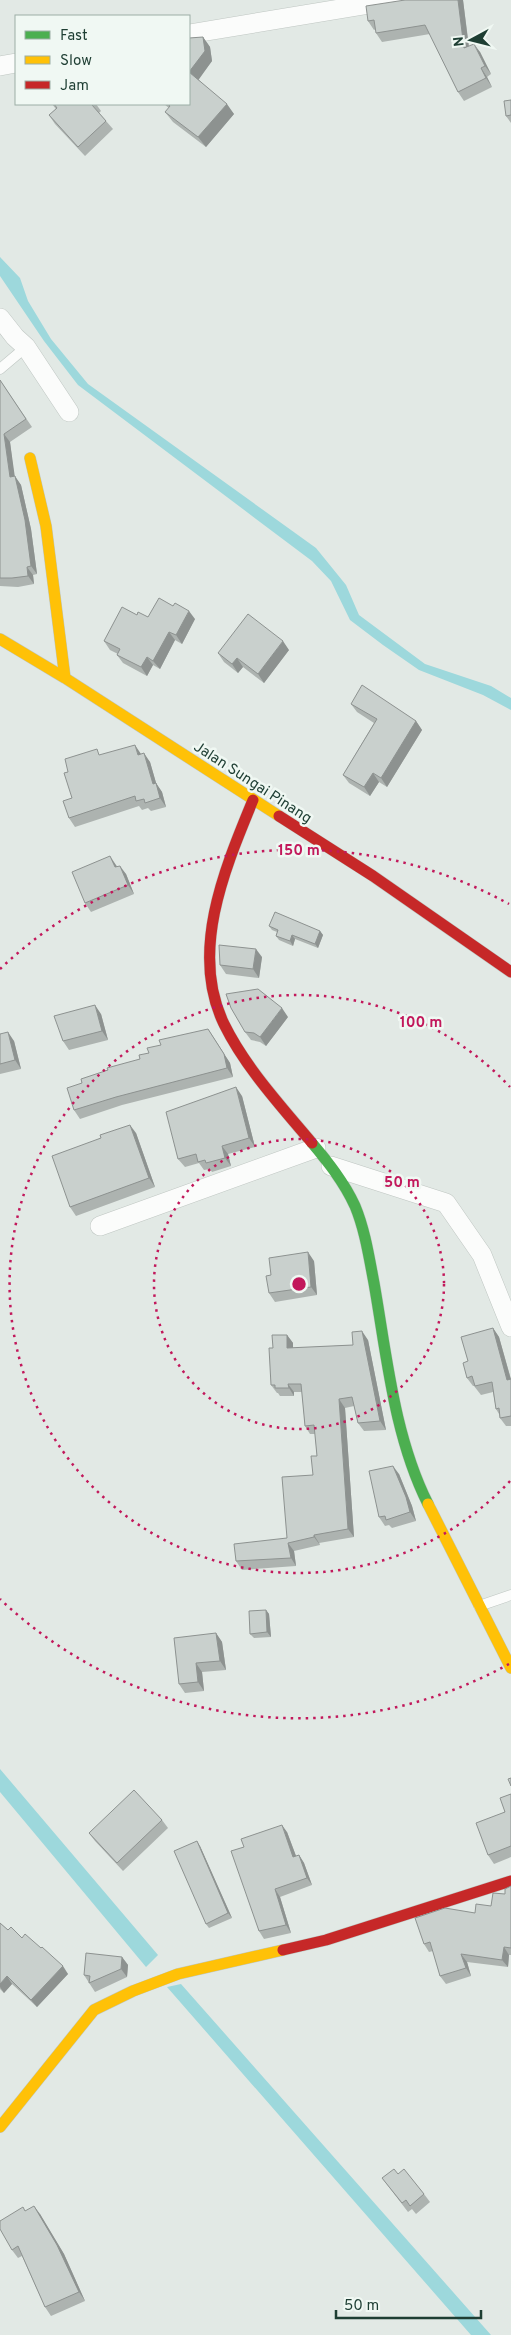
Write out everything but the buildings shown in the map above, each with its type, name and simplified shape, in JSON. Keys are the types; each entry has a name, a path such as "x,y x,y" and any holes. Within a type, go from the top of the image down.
{"street":[{"path":"190,34 394,0"},
{"path":"0,66 15,63"},
{"path":"0,318 15,337 26,347 69,412"},
{"path":"30,458 46,526 65,678"},
{"name":"Jalan Sungai Pinang","path":"0,639 65,678 373,876 511,972"},
{"path":"253,800 228,858 217,906 211,939 213,993 224,1022 249,1062 331,1166 351,1198 366,1240 392,1387 408,1457 419,1486 511,1668"},
{"path":"100,1226 316,1148"},
{"path":"331,1166 446,1203 482,1254 511,1327"},
{"path":"0,2127 94,2010 133,1991 178,1974 326,1940 511,1881"}],"lane":[{"path":"0,369 26,347"},
{"path":"479,1606 511,1595"}],"water":[{"path":"0,257 20,278 28,301 51,339 88,384 316,548 346,585 359,615 425,664 491,686 511,698 511,710 483,695 419,670 383,645 350,620 331,581 312,561 78,385 44,341 0,276"},
{"path":"0,1769 158,1955 146,1967 0,1792"},
{"path":"181,1984 491,2335 471,2335 167,1987"}],"traffic: fast":[{"path":"312,1143 341,1181 351,1197 358,1215 374,1283 399,1424 416,1478 428,1504"}],"traffic: slow":[{"path":"30,458 46,526 65,678"},
{"path":"0,639 65,678 279,816"},
{"path":"428,1504 511,1668"},
{"path":"0,2127 94,2010 133,1991 178,1974 283,1950"}],"traffic: jam":[{"path":"253,800 222,882 215,910 210,939 210,968 214,996 224,1024 242,1056 264,1086 312,1143"},
{"path":"279,816 373,876 511,972"},
{"path":"283,1950 326,1940 511,1881"}]}
